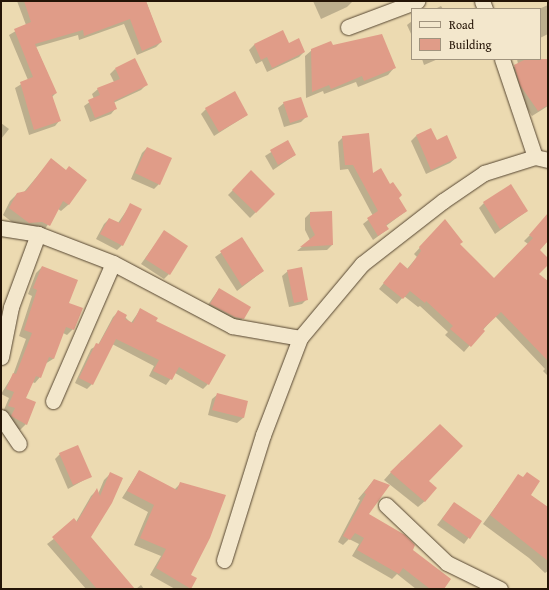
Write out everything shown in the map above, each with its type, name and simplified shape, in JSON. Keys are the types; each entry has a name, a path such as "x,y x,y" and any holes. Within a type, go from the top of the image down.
{"street":[{"path":"348,27 417,1"},
{"path":"224,560 263,435 300,338 362,264 443,201 484,173 541,159 502,60"},
{"path":"1,228 38,234 113,263 232,326 300,338"},
{"path":"1,357 11,307 38,234"},
{"path":"53,401 113,263"},
{"path":"1,417 19,444"},
{"path":"386,506 447,563 500,589"}],"building":[{"path":"24,1 146,1 162,42 142,51 130,19 84,36 83,30 35,44 57,93 52,95 61,121 34,130 20,82 33,77 14,29 31,22"},
{"path":"283,30 289,43 299,38 305,52 272,68 267,57 261,60 254,44"},
{"path":"382,34 396,68 364,81 362,76 331,89 329,85 312,92 311,49 331,41 333,45"},
{"path":"135,58 148,85 114,101 117,109 95,118 88,100 100,95 97,88 120,79 115,68"},
{"path":"548,59 548,105 538,111 520,85 514,65 524,60"},
{"path":"235,91 248,115 219,132 205,108"},
{"path":"301,97 308,117 290,123 283,102"},
{"path":"431,128 437,140 447,135 457,158 431,170 416,135"},
{"path":"369,133 373,173 381,168 390,184 393,182 402,195 399,198 407,211 386,225 389,229 378,236 367,218 378,211 353,165 345,165 342,136"},
{"path":"288,140 296,155 278,165 270,150"},
{"path":"147,147 172,158 160,185 135,173"},
{"path":"51,158 66,170 69,166 87,180 69,205 63,201 50,226 42,222 29,223 9,208 17,193 26,191"},
{"path":"251,170 275,194 256,213 232,190"},
{"path":"511,184 528,211 500,229 483,202"},
{"path":"130,203 142,209 123,246 100,234 109,218 120,223"},
{"path":"332,211 333,245 300,247 315,235 310,225 310,212"},
{"path":"548,213 548,241 540,250 548,258 548,265 539,274 548,281 548,361 501,312 483,329 485,331 471,347 450,329 453,326 426,301 425,303 410,291 403,299 383,283 400,262 408,269 421,251 419,247 445,219 463,242 460,244 494,278 533,238 529,235"},
{"path":"164,230 188,246 170,275 145,259"},
{"path":"242,237 264,271 242,286 220,251"},
{"path":"42,266 78,280 69,303 83,308 74,330 66,327 54,359 49,357 41,378 36,376 26,398 36,402 27,425 11,416 15,408 8,406 14,392 6,389 13,373 16,374 32,333 24,330 37,290 33,288"},
{"path":"302,267 308,300 294,303 287,270"},
{"path":"219,288 251,307 244,319 235,317 210,304"},
{"path":"140,308 158,318 156,321 226,355 209,385 179,367 172,380 153,371 159,360 116,339 93,385 79,378 96,343 99,344 118,310 127,315 125,319 133,323"},
{"path":"217,393 248,401 244,418 212,410"},
{"path":"440,424 463,446 429,481 437,488 425,502 390,472"},
{"path":"78,445 92,477 73,485 59,453"},
{"path":"139,470 177,490 180,482 226,495 210,538 191,575 197,578 191,589 156,568 166,549 140,538 154,505 127,491"},
{"path":"110,472 123,478 112,503 91,537 135,589 97,589 52,537 74,518 77,522 97,488 100,496"},
{"path":"527,472 540,481 531,495 548,507 548,561 490,515 518,474 523,477"},
{"path":"374,479 390,485 369,514 405,535 415,545 413,550 451,579 444,589 430,589 403,568 399,574 357,550 364,538 355,533 350,540 343,536 366,494 364,493"},
{"path":"454,502 482,521 470,539 442,519"}]}
